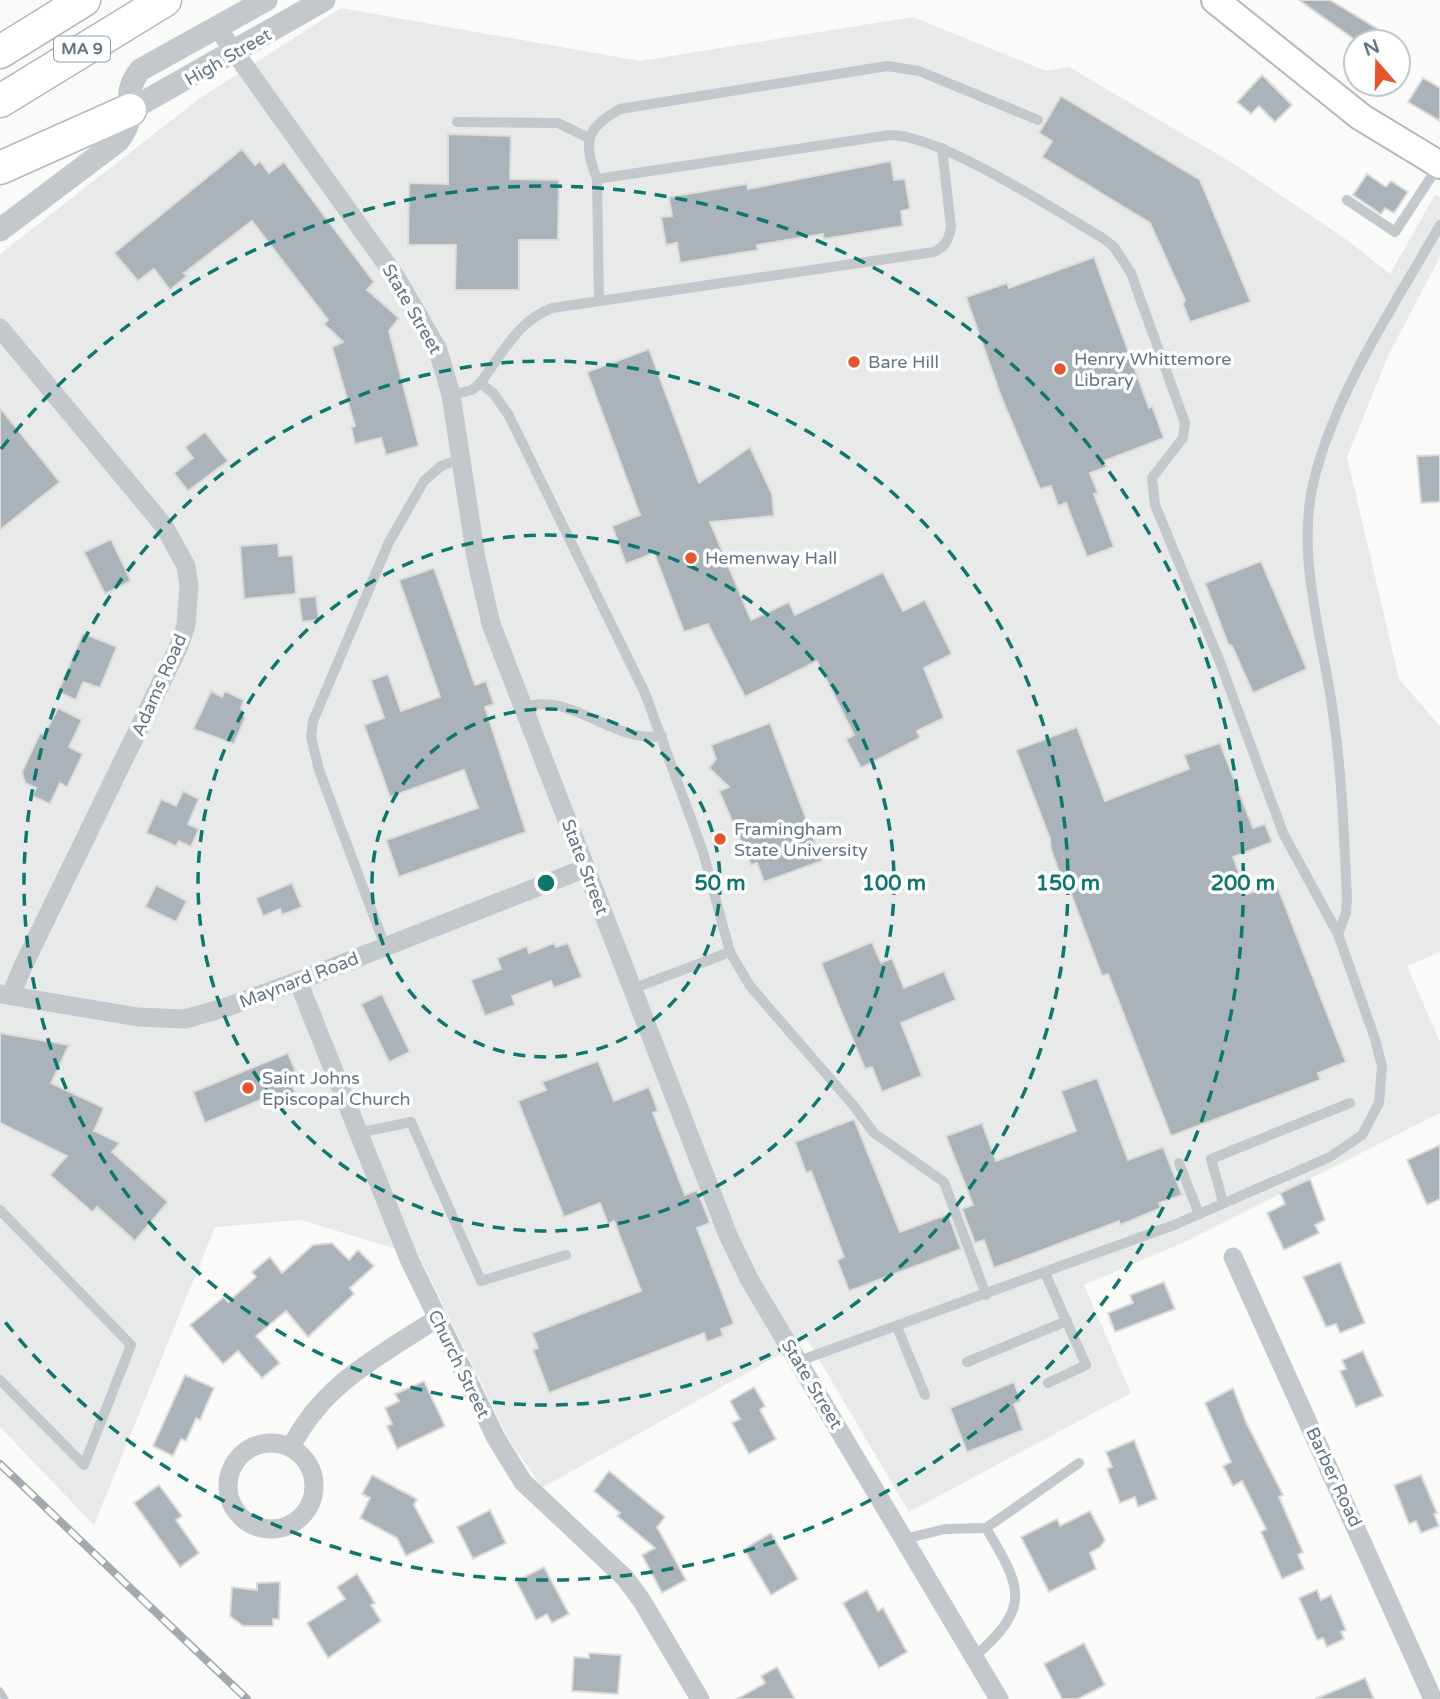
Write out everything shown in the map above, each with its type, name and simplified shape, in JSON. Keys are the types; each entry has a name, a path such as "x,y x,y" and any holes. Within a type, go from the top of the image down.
{"highway":[{"name":"MA 9","path":"0,52 84,0"},
{"name":"MA 9","path":"0,101 165,0"},
{"path":"0,168 130,110"}],"main road":[{"path":"1214,0 1361,117 1440,165"}],"street":[{"name":"High Street","path":"0,230 112,146 127,130 130,110 128,90 140,71 266,0"},
{"name":"High Street","path":"130,110 236,53 324,0"},
{"name":"State Street","path":"216,26 397,279 438,351 451,395 484,595 522,708 737,1256 999,1699"},
{"name":"Adams Road","path":"0,328 164,526 186,566 189,605 179,646 155,699 24,964 6,994"},
{"name":"Maynard Road","path":"6,994 138,1017 185,1019 298,981 586,868"},
{"name":"Church Street","path":"298,981 357,1133 436,1319 496,1438 523,1482 625,1578 642,1601 700,1699"},
{"name":"Barber Road","path":"1233,1257 1433,1699"},
{"path":"291,1447 315,1407 332,1390 436,1319"},
{"path":"276,1442 291,1447 310,1465 314,1478 311,1504 294,1524 270,1530 256,1527 242,1519 232,1506 227,1491 234,1464 244,1452 259,1444 276,1442"}],"lane":[{"path":"599,301 597,179 588,152 589,138 595,125 607,116 640,103 887,66 919,71 1038,120"},
{"path":"457,122 558,123 589,138"},
{"path":"597,179 890,135 906,135 942,148 1103,238 1114,247 1131,273 1185,423 1183,438 1152,478 1155,505 1220,662 1283,833 1338,934 1376,1039 1382,1066 1379,1104 1362,1135 1348,1147 1199,1214 986,1295 799,1361"},
{"path":"451,395 472,390 530,319 552,308 934,252 949,239 951,227 942,148"},
{"path":"1347,200 1395,232 1440,165"},
{"path":"1338,934 1346,913 1347,898 1341,791 1333,711 1309,559 1310,503 1324,449 1349,390 1440,225"},
{"path":"480,383 493,393 508,414 645,693 711,876 730,952 750,986 874,1133 944,1182 986,1295"},
{"path":"385,946 318,770 311,737 313,721 389,542 424,481 441,466 460,459"},
{"path":"522,708 547,703 635,737 662,736"},
{"path":"632,989 730,952"},
{"path":"1223,1202 1211,1159 1350,1103"},
{"path":"357,1133 411,1122 481,1281 566,1255"},
{"path":"1179,1163 1199,1214"},
{"path":"0,1210 131,1345 84,1465 0,1380"},
{"path":"1045,1273 1086,1365 1048,1383"},
{"path":"967,1362 1067,1321"},
{"path":"897,1327 925,1395"},
{"path":"904,1539 946,1529 986,1528 1079,1463"},
{"path":"974,1657 1001,1633 1015,1602 1013,1574 986,1528"}],"shaded area":[{"name":"Framingham State University","path":"341,8 640,61 913,17 1046,71 1069,67 1234,164 1347,240 1390,274 1435,195 1440,197 1440,257 1388,356 1347,457 1399,679 1440,726 1440,952 1407,966 1440,1042 1440,1113 1187,1241 1084,1285 1131,1393 909,1512 807,1339 542,1488 508,1438 419,1256 301,1220 215,1227 94,1525 0,1427 0,254 200,98"}],"building":[{"path":"1299,0 1330,0 1376,28 1342,28 1342,31"},
{"path":"1262,75 1292,105 1275,122 1259,106 1251,114 1237,102"},
{"path":"1423,78 1440,88 1440,121 1408,102"},
{"path":"1061,96 1200,180 1251,302 1190,322 1183,304 1185,300 1150,223 1042,157 1052,141 1039,133"},
{"path":"448,134 511,136 510,179 559,180 558,240 519,240 519,290 455,290 456,245 408,245 409,183 448,184"},
{"path":"242,149 255,165 260,161 269,173 284,162 374,282 367,290 399,318 389,331 419,446 386,455 381,438 355,444 351,427 355,426 332,347 343,342 324,324 328,320 252,221 184,273 187,276 170,290 154,269 138,281 114,253"},
{"path":"891,161 894,180 905,179 910,209 901,211 903,226 824,239 823,234 757,245 758,250 680,263 677,243 666,245 661,217 672,216 669,197 747,184 748,189"},
{"path":"1367,174 1386,187 1391,181 1408,192 1394,213 1385,208 1381,214 1353,195"},
{"path":"1094,257 1149,408 1152,406 1164,438 1104,461 1107,467 1090,473 1098,493 1094,494 1114,547 1087,557 1066,503 1058,506 1051,486 1040,489 1002,399 966,297 1007,283 1009,288"},
{"name":"Hemenway Hall","path":"649,349 699,483 750,447 772,494 774,516 710,522 751,620 789,602 795,615 883,572 903,611 925,600 952,654 924,668 944,718 917,731 920,738 861,768 846,739 854,735 817,661 745,697 708,624 684,632 654,553 626,564 612,526 640,515 587,372"},
{"path":"0,408 60,482 0,530"},
{"path":"205,432 228,461 188,491 174,473 193,458 185,447"},
{"path":"1440,455 1440,502 1421,503 1417,456"},
{"path":"111,539 131,581 105,594 84,552"},
{"path":"278,543 279,556 293,555 296,594 244,599 240,546"},
{"path":"1261,561 1307,669 1253,693 1232,646 1228,644 1205,583"},
{"path":"434,568 475,685 486,681 494,704 485,707 526,832 399,877 386,840 478,808 464,770 390,797 364,725 384,718 371,680 388,674 401,711 440,697 399,580"},
{"path":"316,596 319,620 302,622 299,598"},
{"path":"83,633 117,647 100,688 83,682 76,700 58,692"},
{"path":"211,691 222,697 225,691 244,700 241,708 245,718 234,744 193,729"},
{"path":"58,708 82,720 69,747 83,754 67,787 60,783 50,804 32,796 36,788 25,783 22,772 40,733 44,735"},
{"path":"770,723 822,861 764,882 757,863 751,865 719,791 729,787 709,768 716,759 711,745"},
{"path":"1077,727 1105,801 1189,769 1184,755 1220,743 1253,828 1265,824 1272,842 1233,857 1247,894 1276,883 1346,1062 1318,1073 1320,1080 1171,1136 1108,974 1102,976 1067,883 1063,883 1050,839 1016,750"},
{"path":"183,791 199,799 188,824 199,829 191,847 179,841 176,846 146,833 161,799 176,806"},
{"path":"292,883 302,907 282,915 280,909 263,916 256,898"},
{"path":"156,885 187,901 176,922 145,907"},
{"path":"872,942 881,963 892,958 904,988 944,971 956,1000 901,1023 922,1076 882,1092 872,1067 865,1069 821,963"},
{"path":"554,943 556,947 568,943 582,977 554,988 551,981 512,996 515,1005 485,1016 471,980 501,969 497,958 527,946 529,953"},
{"path":"382,994 410,1052 389,1062 361,1004"},
{"path":"0,1033 69,1045 51,1083 104,1108 94,1131 120,1143 112,1152 168,1202 135,1241 97,1207 92,1212 50,1175 67,1156 0,1123"},
{"name":"Saint Johns Episcopal Church","path":"288,1053 299,1080 291,1083 297,1097 279,1104 275,1094 205,1123 193,1092"},
{"path":"598,1061 614,1101 649,1087 658,1111 653,1113 685,1195 697,1190 710,1223 697,1228 734,1324 721,1329 723,1336 707,1342 704,1333 549,1393 533,1350 538,1348 532,1333 641,1291 614,1221 608,1224 600,1203 564,1217 518,1101 546,1090 542,1082"},
{"path":"1097,1078 1128,1160 1163,1147 1182,1195 1159,1203 1161,1208 1120,1225 1119,1221 994,1268 984,1240 975,1243 962,1209 973,1205 946,1136 982,1123 996,1161 1076,1131 1061,1091"},
{"path":"854,1119 900,1232 948,1214 961,1249 849,1291 837,1260 844,1257 811,1171 806,1173 795,1142"},
{"path":"1440,1145 1440,1199 1427,1205 1407,1160"},
{"path":"1310,1179 1325,1220 1315,1225 1319,1233 1284,1250 1267,1213 1285,1204 1280,1193"},
{"path":"332,1243 349,1260 358,1250 374,1266 350,1288 354,1294 308,1337 286,1311 256,1336 280,1363 262,1378 238,1351 223,1364 190,1325 224,1297 228,1302 256,1277 252,1272 270,1257 282,1273 313,1245"},
{"path":"1340,1262 1365,1323 1340,1333 1336,1324 1326,1327 1303,1277"},
{"path":"1164,1282 1175,1309 1115,1332 1108,1313 1133,1303 1130,1295"},
{"path":"1363,1351 1383,1396 1356,1407 1340,1371 1346,1369 1342,1360"},
{"path":"185,1375 214,1388 200,1420 196,1418 186,1441 181,1439 173,1456 153,1446"},
{"path":"424,1381 445,1426 397,1449 387,1426 392,1424 385,1408 399,1401 395,1394"},
{"path":"1014,1382 1021,1401 1014,1404 1023,1430 967,1452 950,1408"},
{"path":"754,1387 765,1406 760,1410 776,1439 749,1454 732,1423 740,1419 730,1401"},
{"path":"1233,1388 1246,1422 1283,1495 1279,1497 1303,1552 1298,1555 1304,1569 1282,1579 1261,1532 1266,1529 1242,1481 1233,1486 1223,1466 1231,1462 1205,1403"},
{"path":"1134,1440 1157,1499 1138,1507 1135,1497 1120,1503 1107,1469 1112,1467 1106,1452"},
{"path":"609,1471 665,1517 657,1527 686,1580 662,1593 642,1555 655,1548 617,1516 620,1513 594,1491"},
{"path":"372,1475 417,1499 414,1505 434,1542 406,1556 397,1538 360,1518 370,1498 362,1494"},
{"path":"1421,1475 1437,1513 1434,1514 1439,1526 1421,1533 1416,1521 1409,1524 1394,1485"},
{"path":"159,1485 182,1516 176,1520 199,1553 180,1567 134,1503"},
{"path":"490,1510 506,1543 473,1559 457,1527"},
{"path":"1090,1511 1105,1540 1090,1553 1096,1569 1049,1592 1021,1537 1057,1519 1060,1526"},
{"path":"771,1533 798,1579 771,1595 744,1549"},
{"path":"544,1567 569,1614 552,1623 547,1614 536,1620 516,1581"},
{"path":"357,1574 375,1603 371,1605 381,1621 328,1658 307,1623 345,1599 337,1587"},
{"path":"280,1582 279,1619 273,1619 273,1626 243,1626 230,1616 232,1587 257,1590 257,1583"},
{"path":"867,1590 878,1611 883,1608 907,1652 879,1668 843,1603"},
{"path":"1317,1590 1321,1600 1331,1595 1346,1630 1341,1632 1344,1639 1327,1647 1323,1638 1317,1640 1299,1598"},
{"path":"1084,1643 1105,1685 1078,1699 1062,1699 1044,1664"},
{"path":"589,1653 621,1655 618,1694 572,1691 574,1657 589,1658"},
{"path":"777,1667 795,1699 737,1699 765,1683 761,1676"},
{"path":"1365,1678 1374,1699 1315,1699"}],"waterway":[{"path":"0,1691 5,1699"}],"railway":[{"path":"0,1464 247,1699"}],"place":[{"name":"Bare Hill","path":"854,362"},
{"name":"Henry Whittemore Library","path":"1060,369"},
{"name":"Hemenway Hall","path":"691,558"},
{"name":"Framingham State University","path":"720,839"},
{"name":"Saint Johns Episcopal Church","path":"248,1088"}]}
